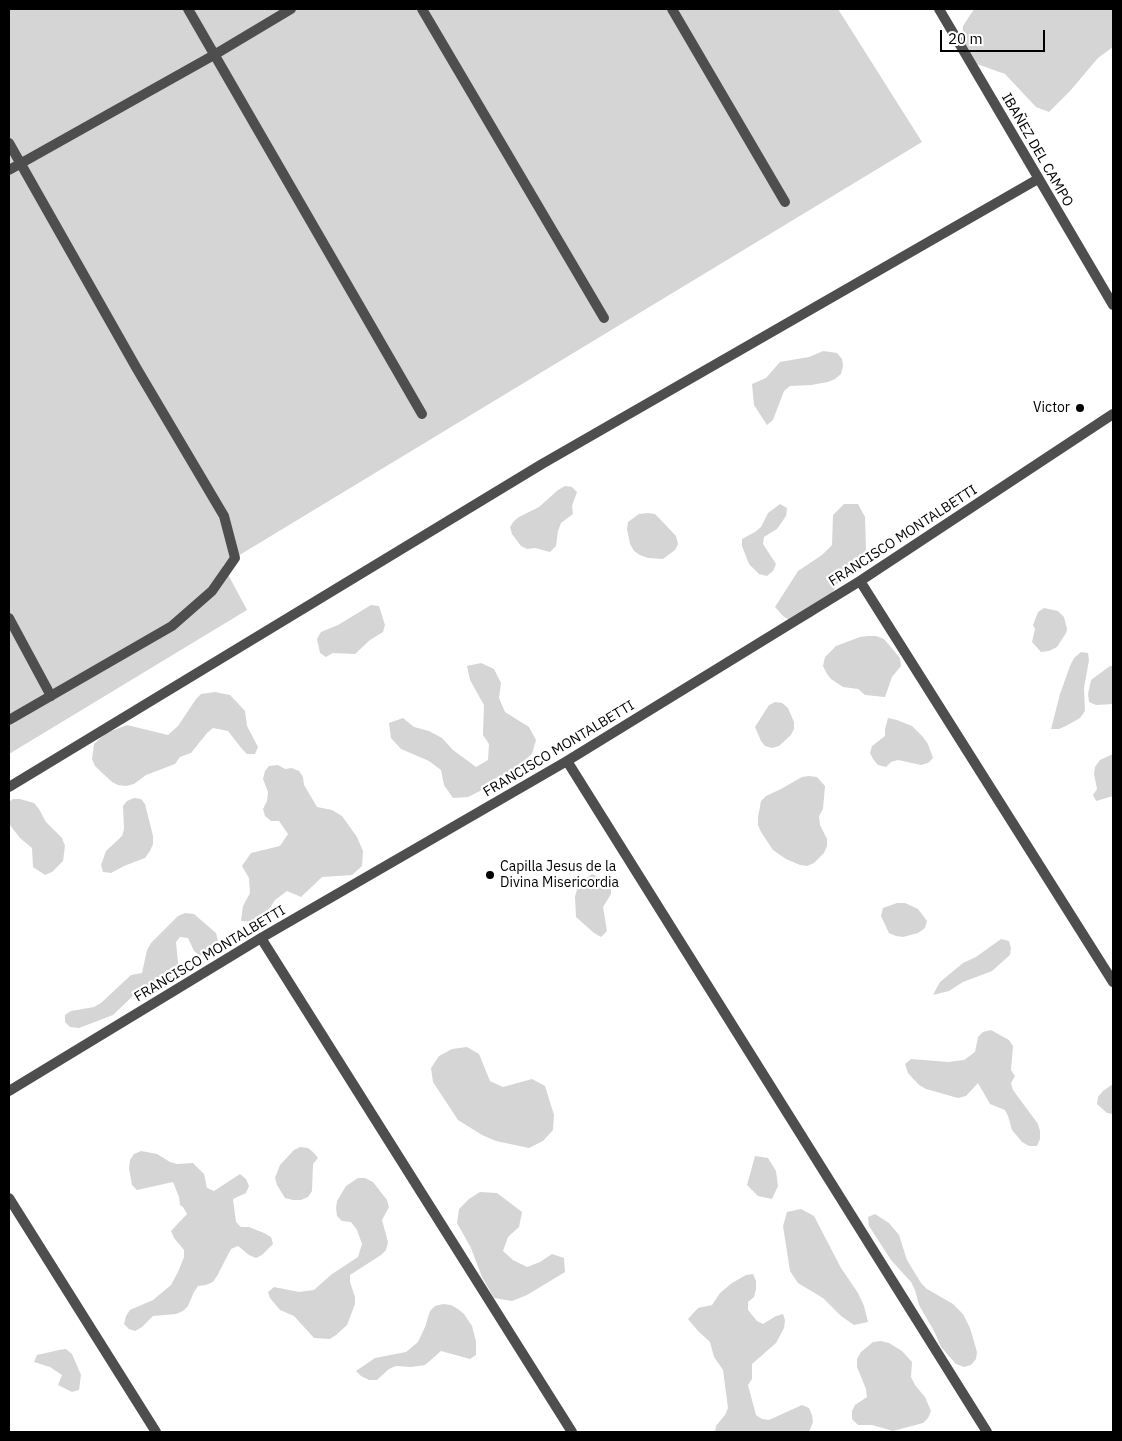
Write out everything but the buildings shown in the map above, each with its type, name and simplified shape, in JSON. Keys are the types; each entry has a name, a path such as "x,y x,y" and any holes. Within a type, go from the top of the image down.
{"street":[{"path":"188,9 422,414"},
{"path":"9,170 214,55 291,9"},
{"path":"422,9 604,318"},
{"path":"672,9 785,202"},
{"name":"IBAÑEZ DEL CAMPO","path":"939,9 1113,305"},
{"path":"9,142 137,369 224,516 235,558 212,591 172,626 9,720"},
{"path":"9,787 542,464 1038,179"},
{"name":"FRANCISCO MONTALBETTI","path":"9,1091 261,938 567,762 860,581 1113,414"},
{"path":"860,581 1113,982"},
{"path":"9,618 50,696"},
{"path":"567,762 987,1432"},
{"path":"261,938 572,1432"},
{"path":"9,1198 156,1432"}],"shaded area":[{"path":"9,9 838,9 922,142 223,565 247,610 9,754"},
{"path":"974,9 1113,9 1113,47 1098,58 1049,112 1036,107 1005,74 977,64 962,41 963,26"},
{"path":"823,351 837,353 842,359 841,374 828,382 790,386 784,391 773,420 767,425 754,405 752,384 766,378 780,362 809,357"},
{"path":"565,486 572,487 577,492 572,506 573,514 561,523 556,546 550,552 535,548 527,549 521,546 512,534 510,527 514,521 539,507"},
{"path":"780,504 787,508 786,516 777,529 764,537 763,544 776,564 773,571 767,576 759,574 749,564 742,546 742,539 761,527 768,513"},
{"path":"844,504 858,504 865,517 866,549 863,567 838,583 823,608 812,617 798,624 784,617 775,607 798,571 822,555 832,545 833,515"},
{"path":"639,514 655,514 676,536 678,544 675,550 663,559 648,558 640,555 634,551 630,544 627,529 628,522"},
{"path":"371,605 379,606 385,625 383,632 370,640 355,654 333,653 326,657 320,653 317,639 321,632 338,625"},
{"path":"1044,608 1058,611 1064,617 1067,629 1057,647 1041,652 1032,642 1035,629 1033,625 1038,612"},
{"path":"868,636 884,639 900,658 901,666 892,677 885,697 865,695 858,689 843,687 831,679 823,666 825,657 836,646"},
{"path":"1081,652 1088,653 1089,660 1084,688 1085,711 1080,718 1066,726 1059,729 1051,729 1070,666 1074,658"},
{"path":"481,663 494,669 501,683 499,698 505,712 529,727 536,740 532,754 509,773 494,779 482,790 468,797 453,798 444,785 441,770 429,761 401,749 391,738 389,723 403,718 414,727 429,731 442,738 453,750 476,767 488,760 489,744 483,735 484,705 470,680 467,666"},
{"path":"1110,666 1113,666 1113,704 1096,705 1089,702 1088,694 1091,680"},
{"path":"215,692 230,695 245,711 247,726 258,747 255,754 247,754 228,731 213,728 191,753 180,757 175,764 146,775 134,784 118,785 112,782 95,766 92,759 94,744 106,733 127,725 168,735 178,726 201,694"},
{"path":"775,702 782,703 788,708 794,722 794,729 791,735 779,746 772,748 765,746 755,727 769,705"},
{"path":"888,718 912,726 923,737 928,744 933,758 928,763 921,765 898,760 891,762 886,767 878,765 870,753 872,746 885,736"},
{"path":"1113,754 1113,796 1096,801 1093,795 1097,789 1094,774 1095,767 1100,760"},
{"path":"278,765 285,769 292,768 299,771 303,777 304,785 317,807 332,810 342,816 357,837 363,851 362,866 352,875 322,877 301,897 287,891 275,900 267,912 256,922 241,921 243,906 250,893 249,878 242,866 251,853 280,846 288,834 279,821 271,821 265,816 263,809 267,801 268,792 263,779 265,771 269,766"},
{"path":"802,777 817,777 825,786 823,809 819,816 820,825 827,839 827,846 824,853 814,863 807,866 786,859 773,850 761,832 758,825 758,817 761,801 766,796"},
{"path":"134,798 141,799 145,804 153,836 153,844 145,858 111,873 103,872 101,865 106,851 122,836 124,829 123,806 127,801"},
{"path":"13,799 34,803 46,822 62,838 65,846 63,861 52,872 45,875 33,867 32,848 20,838 9,824 9,802"},
{"path":"592,874 606,881 611,887 611,894 603,907 607,931 601,937 576,917 575,897 577,889 580,883"},
{"path":"897,903 905,903 918,909 927,921 925,928 918,933 903,937 889,933 881,916 883,908"},
{"path":"185,913 194,914 216,933 218,941 212,947 200,956 194,951 188,938 180,937 176,942 179,972 176,979 163,989 156,992 143,989 136,993 113,1015 79,1028 70,1027 65,1022 65,1015 71,1011 94,1007 101,1003 131,975 142,973 147,950 151,943 178,916"},
{"path":"1001,939 1009,941 1010,955 992,971 963,982 949,991 933,995 940,982 963,963 976,957"},
{"path":"991,1030 1009,1040 1013,1046 1011,1070 1015,1076 1011,1083 1013,1090 1038,1124 1040,1139 1037,1146 1029,1146 1022,1142 1012,1130 1005,1110 990,1104 978,1083 966,1096 958,1098 926,1089 919,1085 908,1073 905,1064 911,1059 948,1062 964,1060 975,1052 978,1037 983,1032"},
{"path":"467,1047 479,1054 490,1081 503,1087 532,1079 545,1086 554,1115 553,1130 543,1141 529,1148 496,1141 482,1135 458,1120 433,1082 431,1068 439,1056 452,1049"},
{"path":"1113,1084 1113,1114 1107,1113 1097,1104 1098,1097"},
{"path":"300,1147 308,1148 318,1158 313,1164 312,1191 308,1197 301,1200 293,1200 285,1198 275,1178 280,1165 294,1150"},
{"path":"141,1151 157,1154 177,1164 193,1163 204,1174 207,1188 214,1191 240,1174 246,1179 249,1186 246,1193 233,1199 236,1222 241,1227 249,1227 271,1237 273,1244 256,1258 238,1246 231,1249 213,1282 198,1286 188,1306 183,1311 176,1314 153,1316 135,1331 129,1329 124,1324 130,1310 153,1300 171,1285 178,1272 184,1257 184,1250 171,1231 187,1214 180,1205 173,1182 137,1190 132,1185 129,1168 130,1160 134,1154"},
{"path":"755,1156 768,1158 776,1171 778,1186 772,1199 758,1196 747,1185"},
{"path":"358,1178 365,1178 373,1182 387,1200 389,1207 382,1220 388,1242 386,1250 350,1275 355,1304 347,1325 330,1339 314,1338 294,1316 280,1310 270,1298 268,1292 274,1287 299,1292 314,1290 332,1274 358,1257 362,1244 357,1230 351,1222 342,1221 337,1216 336,1208 337,1201 346,1186"},
{"path":"480,1192 497,1193 522,1212 519,1227 508,1237 503,1251 513,1260 527,1267 540,1262 552,1254 564,1258 565,1272 527,1295 512,1301 494,1298 457,1223 459,1209"},
{"path":"801,1209 814,1216 841,1268 858,1293 868,1322 854,1325 841,1316 823,1298 798,1283 790,1271 783,1226 787,1212"},
{"path":"875,1214 889,1223 899,1235 907,1260 921,1283 927,1289 953,1304 963,1314 970,1328 977,1352 976,1359 971,1365 964,1367 956,1364 941,1347 919,1305 911,1282 891,1260 869,1226 868,1217"},
{"path":"753,1274 756,1281 756,1289 754,1297 748,1302 748,1310 757,1321 763,1324 783,1314 785,1320 784,1328 776,1343 752,1364 752,1379 748,1385 756,1415 762,1419 769,1420 802,1405 809,1408 812,1415 813,1422 809,1432 715,1432 716,1426 728,1408 723,1370 714,1357 710,1342 688,1319 698,1308 712,1305 720,1293 732,1283 746,1275"},
{"path":"451,1305 458,1309 472,1326 476,1341 476,1355 470,1359 441,1351 425,1365 411,1367 396,1366 389,1369 377,1380 369,1380 356,1371 375,1358 406,1352 418,1342 430,1311 435,1306"},
{"path":"873,1342 889,1343 902,1351 912,1362 911,1377 925,1397 931,1411 923,1423 893,1431 872,1425 858,1425 852,1419 852,1411 855,1405 867,1397 866,1389 857,1367 857,1359 861,1352"},
{"path":"66,1349 72,1354 81,1375 79,1390 72,1392 58,1385 62,1375 50,1367 34,1362 37,1355"}],"place":[{"name":"Victor","path":"1080,408"},
{"name":"Capilla Jesus de la Divina Misericordia","path":"490,875"}]}
